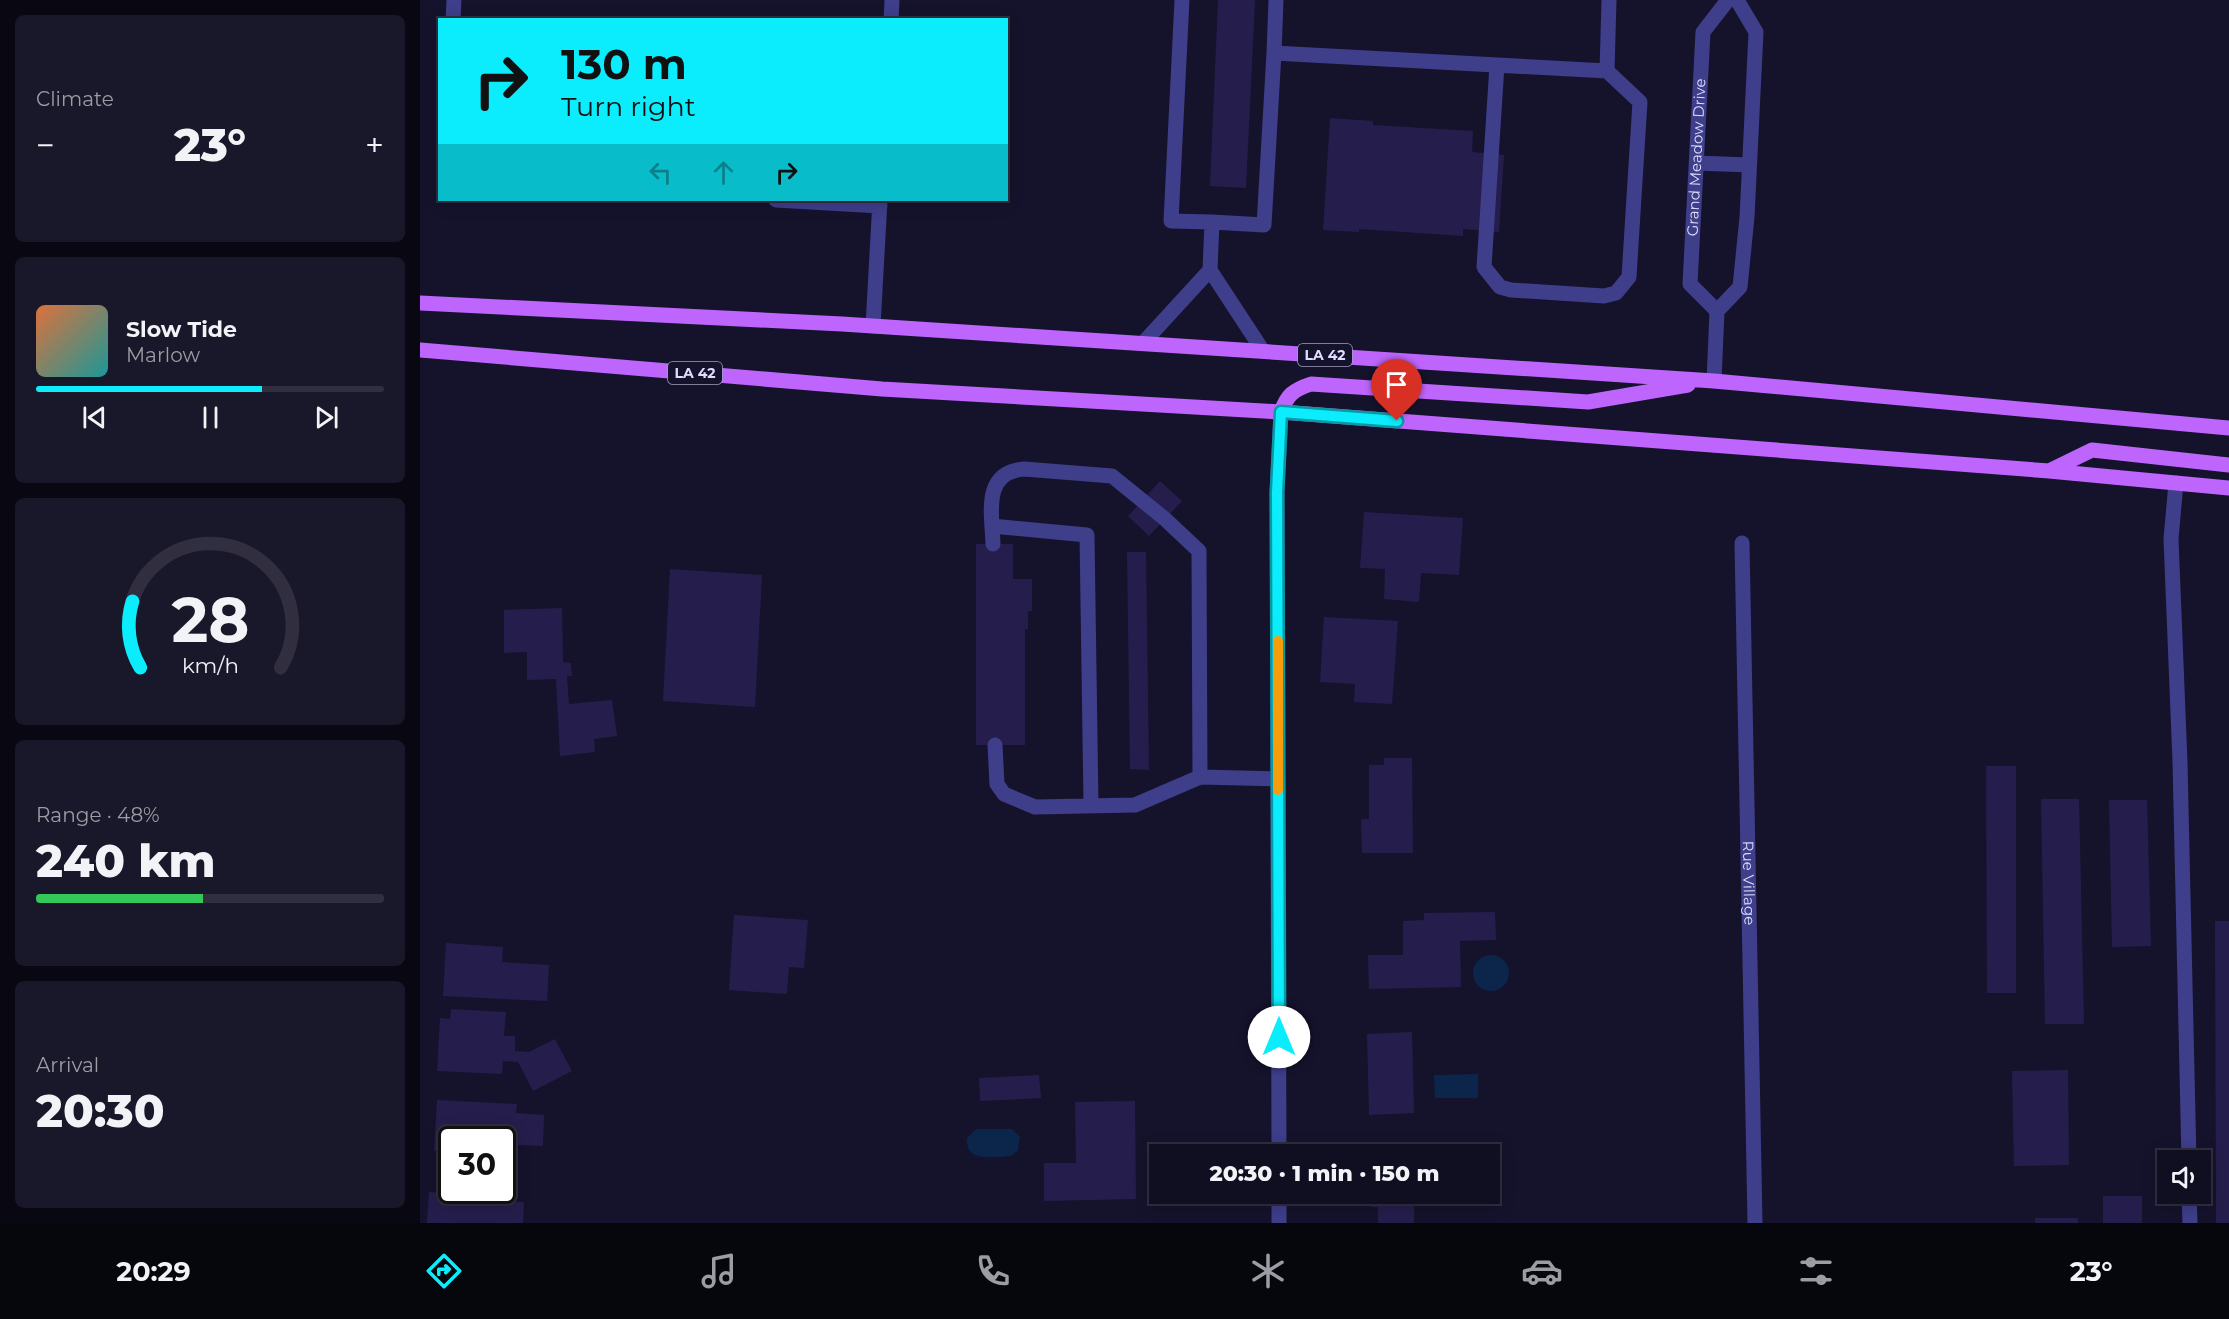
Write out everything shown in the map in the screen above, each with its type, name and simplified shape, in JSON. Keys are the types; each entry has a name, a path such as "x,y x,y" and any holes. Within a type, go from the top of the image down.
{"main road":[{"name":"LA 42","path":"420,303 873,326 1714,381 2229,429"},
{"name":"LA 42","path":"420,350 882,389 1281,412 2049,471 2229,488"},
{"path":"1281,412 1286,398 1296,389 1311,384 1588,402 1714,381"},
{"path":"2049,471 2091,450 2229,465"}],"street":[{"path":"453,18 454,0"},
{"path":"891,18 892,0"},
{"path":"1182,0 1170,221 1264,225 1276,0"},
{"path":"1607,71 1609,0"},
{"name":"Grand Meadow Drive","path":"1717,311 1690,284 1703,32 1728,0"},
{"path":"1714,381 1717,311 1740,287 1749,165 1756,32 1737,0"},
{"path":"1274,53 1497,65 1607,71 1640,102 1629,277 1616,293 1604,296 1511,290 1500,287 1484,267 1497,65"},
{"path":"1696,163 1749,165"},
{"path":"811,201 880,203 873,326"},
{"path":"1212,222 1210,270 1263,351"},
{"path":"1143,343 1210,270"},
{"path":"1279,1144 1277,492 1281,412"},
{"path":"993,544 994,489 1000,477 1012,470 1112,476 1198,551 1200,777"},
{"path":"2176,483 2170,539 2180,762 2189,1150"},
{"path":"993,526 1087,535 1091,806"},
{"name":"Rue Village","path":"1742,543 1755,1223"},
{"path":"995,745 997,784 1004,795 1035,807 1135,805 1200,777 1278,779"},
{"path":"1279,1204 1279,1223"},
{"path":"2189,1204 2190,1223"}],"water":[{"path":"1491,955 1504,960 1509,973 1504,986 1491,991 1478,986 1473,973 1478,960"},
{"path":"1478,1074 1478,1098 1435,1098 1434,1075"},
{"path":"976,1129 1012,1129 1020,1137 1018,1150 1011,1156 982,1157 976,1155 971,1152 967,1138"}],"building":[{"path":"1218,0 1255,0 1246,188 1210,186"},
{"path":"1330,118 1373,121 1373,125 1473,131 1472,152 1504,155 1499,232 1463,229 1463,236 1359,229 1359,232 1323,230"},
{"path":"1160,481 1182,501 1149,536 1128,516"},
{"path":"1364,512 1463,518 1459,575 1421,573 1419,602 1384,599 1385,569 1360,568"},
{"path":"976,544 1013,544 1013,579 1032,579 1032,611 1028,611 1028,629 1025,629 1025,745 976,745"},
{"path":"1127,552 1146,552 1149,770 1130,769"},
{"path":"670,569 762,575 755,707 663,701"},
{"path":"562,608 563,662 571,663 572,676 567,676 569,704 612,700 617,736 594,739 595,752 560,756 556,679 527,680 527,652 504,653 504,610"},
{"path":"1324,617 1398,621 1392,704 1354,702 1355,684 1320,682"},
{"path":"1384,758 1412,758 1413,853 1362,853 1361,819 1369,819 1369,765 1384,765"},
{"path":"1986,766 2016,766 2016,993 1987,993"},
{"path":"2041,799 2079,799 2084,1024 2045,1024"},
{"path":"2109,800 2147,800 2151,946 2112,947"},
{"path":"1495,912 1496,940 1460,941 1461,987 1369,989 1368,955 1403,955 1403,921 1424,920 1424,913"},
{"path":"734,915 808,920 804,968 789,967 787,994 729,990"},
{"path":"2215,921 2229,921 2229,1223 2216,1223"},
{"path":"446,943 503,947 502,962 549,965 547,1001 443,996"},
{"path":"451,1009 506,1012 504,1036 515,1036 515,1051 529,1052 555,1039 572,1071 533,1091 518,1062 503,1061 502,1074 437,1071 440,1018 450,1019"},
{"path":"1412,1032 1414,1113 1369,1115 1367,1034"},
{"path":"2068,1070 2069,1165 2014,1166 2012,1071"},
{"path":"1039,1075 1041,1098 980,1101 979,1078"},
{"path":"437,1100 517,1104 516,1113 544,1115 543,1146 516,1145 516,1126 438,1126 438,1151 434,1151"},
{"path":"1135,1101 1136,1199 1044,1201 1044,1163 1076,1163 1075,1102"},
{"path":"429,1192 438,1193 438,1204 516,1204 516,1202 524,1202 523,1223 427,1223"},
{"path":"2103,1196 2142,1196 2142,1223 2103,1223"},
{"path":"1371,1204 1423,1204 1423,1206 1414,1206 1414,1223 1378,1223 1378,1207 1371,1207"},
{"path":"2035,1218 2078,1218 2078,1223 2035,1223"}],"slow traffic":[{"path":"1278,641 1278,790"}],"route":[{"path":"1279,1037 1277,492 1281,412 1397,421"}]}
